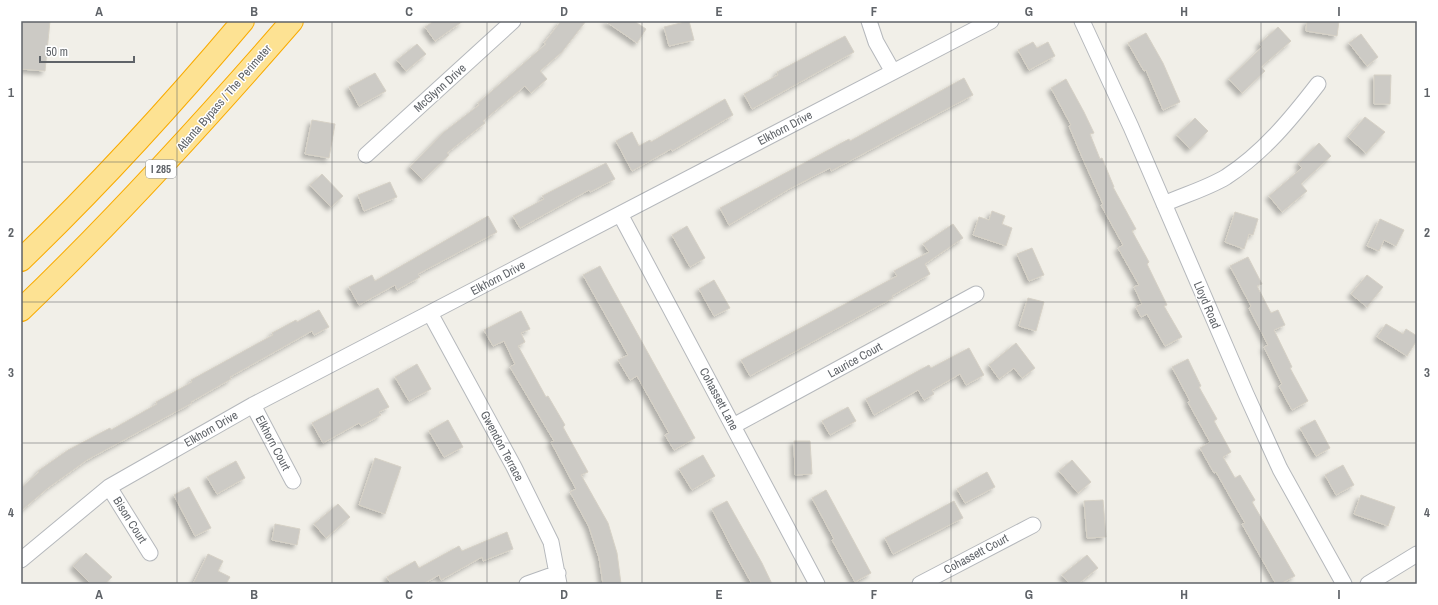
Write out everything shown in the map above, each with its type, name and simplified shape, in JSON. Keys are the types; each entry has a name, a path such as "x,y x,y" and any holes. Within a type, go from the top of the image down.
{"highway":[{"path":"21,260 103,178 164,113 243,21"},
{"name":"Atlanta Bypass / The Perimeter","path":"21,310 77,256 156,174 292,21"}],"street":[{"name":"McGlynn Drive","path":"366,155 514,21"},
{"path":"869,21 876,42 893,72"},
{"name":"Elkhorn Drive","path":"21,560 109,487 253,405 991,21"},
{"name":"Lloyd Road","path":"1082,21 1164,204 1242,387 1280,469 1344,584"},
{"path":"1164,204 1225,177 1255,155 1284,127 1318,84"},
{"name":"Cohassett Lane","path":"620,214 817,584"},
{"name":"Laurice Court","path":"733,426 976,294"},
{"name":"Gwendon Terrace","path":"430,313 517,474 551,542 559,578"},
{"name":"Elkhorn Court","path":"253,405 293,481"},
{"name":"Bison Court","path":"109,487 150,553"},
{"name":"Cohassett Court","path":"920,584 1033,525"},
{"path":"1368,584 1417,554"},
{"path":"527,584 559,578"}],"building":[{"path":"21,21 50,21 45,71 21,69"},
{"path":"434,21 463,21 435,41 425,27"},
{"path":"561,21 586,21 562,52 540,71 547,79 531,93 525,86 483,121 485,123 447,153 449,155 423,180 410,167 444,132 479,105 478,103 546,44 544,43"},
{"path":"605,21 634,21 646,29 637,43"},
{"path":"689,21 694,40 669,46 664,27"},
{"path":"1307,21 1339,21 1337,36 1306,31"},
{"path":"1278,27 1291,41 1261,67 1265,71 1242,93 1229,79 1262,47 1259,44"},
{"path":"1146,33 1163,63 1180,102 1163,110 1146,70 1144,71 1128,43"},
{"path":"1361,34 1378,57 1367,66 1349,43"},
{"path":"845,36 854,52 752,109 744,94 778,75 777,72"},
{"path":"1033,42 1037,48 1048,42 1055,56 1029,70 1018,50"},
{"path":"417,44 426,54 406,71 397,60"},
{"path":"375,73 386,91 359,106 349,87"},
{"path":"1374,75 1391,75 1390,104 1374,104"},
{"path":"964,78 973,95 831,171 830,168 791,188 729,225 720,208 849,139 850,141"},
{"path":"1066,79 1094,133 1090,134 1100,159 1102,158 1113,187 1136,229 1132,231 1149,262 1147,264 1167,305 1164,306 1182,337 1165,346 1147,314 1141,317 1136,307 1142,304 1134,287 1139,285 1118,248 1123,245 1101,205 1103,204 1069,126 1071,125 1051,88"},
{"path":"725,99 733,115 672,151 671,149 632,171 616,141 632,132 639,146 650,140 651,142"},
{"path":"1365,117 1385,132 1366,153 1348,137"},
{"path":"1195,118 1208,131 1190,149 1177,135"},
{"path":"312,120 335,124 329,158 305,154"},
{"path":"1319,143 1331,156 1301,184 1307,191 1282,212 1269,196 1302,168 1298,164"},
{"path":"606,163 615,179 590,192 589,190 520,228 513,216 544,199 542,196"},
{"path":"322,174 343,196 331,207 310,185"},
{"path":"390,182 397,197 364,211 358,195"},
{"path":"992,211 1005,216 1002,224 1012,228 1006,246 973,235 979,217 989,220"},
{"path":"1235,212 1258,219 1253,235 1249,234 1244,249 1225,242"},
{"path":"488,216 497,232 418,274 420,277 397,290 395,285 359,305 349,287 372,275 375,281"},
{"path":"1380,219 1404,230 1396,246 1384,240 1379,251 1367,246"},
{"path":"953,224 963,238 925,264 930,274 892,296 893,298 750,376 741,360 897,276 894,271 929,252 923,244"},
{"path":"687,226 705,258 690,267 672,235"},
{"path":"1032,248 1044,275 1029,281 1017,254"},
{"path":"1248,257 1262,284 1257,286 1271,313 1278,310 1285,325 1274,330 1292,367 1290,368 1308,401 1292,410 1279,386 1282,384 1264,347 1268,345 1249,308 1251,306 1230,266"},
{"path":"600,266 695,438 674,450 665,435 669,433 637,376 630,380 618,360 628,355 583,275"},
{"path":"1367,275 1383,287 1367,307 1351,294"},
{"path":"714,280 730,308 714,316 699,289"},
{"path":"1028,298 1044,302 1036,331 1019,326"},
{"path":"319,310 329,327 314,335 312,331 230,377 231,379 191,402 192,403 87,460 48,488 21,511 21,488 39,472 38,471 68,450 110,428 111,430 157,404 156,402 192,382 191,380 273,335 272,333"},
{"path":"521,311 530,329 521,333 525,342 518,346 546,397 548,396 565,425 563,427 588,472 581,475 608,523 617,553 621,584 603,584 599,558 589,527 570,492 576,489 551,442 554,441 510,367 515,364 504,341 493,346 484,330"},
{"path":"1386,324 1403,334 1406,329 1417,336 1417,340 1407,356 1377,337"},
{"path":"1016,343 1035,368 1022,378 1014,368 999,379 989,365"},
{"path":"969,348 984,375 966,385 960,374 932,390 934,394 924,400 918,390 874,415 866,399 929,365 931,368"},
{"path":"1188,359 1201,386 1199,387 1217,419 1214,421 1231,452 1223,457 1235,478 1240,475 1255,500 1252,502 1295,576 1280,584 1276,584 1242,524 1245,523 1216,472 1214,473 1200,448 1210,442 1188,402 1190,401 1172,367"},
{"path":"417,364 431,389 409,401 395,377"},
{"path":"378,388 389,407 379,412 381,415 361,426 359,423 323,443 312,423"},
{"path":"848,407 856,421 830,435 822,421"},
{"path":"448,420 463,447 444,457 429,431"},
{"path":"1315,420 1330,448 1316,456 1300,428"},
{"path":"794,441 810,441 812,474 795,475"},
{"path":"703,455 715,476 692,490 679,469"},
{"path":"375,458 401,467 385,514 359,505"},
{"path":"1072,460 1091,482 1078,493 1059,471"},
{"path":"236,461 245,478 217,494 207,477"},
{"path":"1343,465 1354,485 1336,495 1325,475"},
{"path":"987,472 995,487 965,503 957,489"},
{"path":"189,487 211,528 195,536 174,495"},
{"path":"826,490 871,573 855,582 832,540 834,539 812,498"},
{"path":"1361,495 1395,507 1388,526 1354,514"},
{"path":"1103,500 1106,537 1087,538 1084,501"},
{"path":"727,501 762,563 772,584 752,584 732,548 712,509"},
{"path":"954,501 963,518 893,554 885,538"},
{"path":"338,504 350,517 326,538 314,524"},
{"path":"275,524 300,529 297,545 272,540"},
{"path":"507,532 513,549 483,561 482,557 441,580 439,575 423,584 391,584 387,577 415,561 419,568 459,546 462,551"},
{"path":"86,553 112,577 105,584 91,584 73,566"},
{"path":"208,554 223,561 218,571 230,577 226,584 193,584"},
{"path":"1087,555 1098,568 1078,584 1070,584 1062,575"}]}
